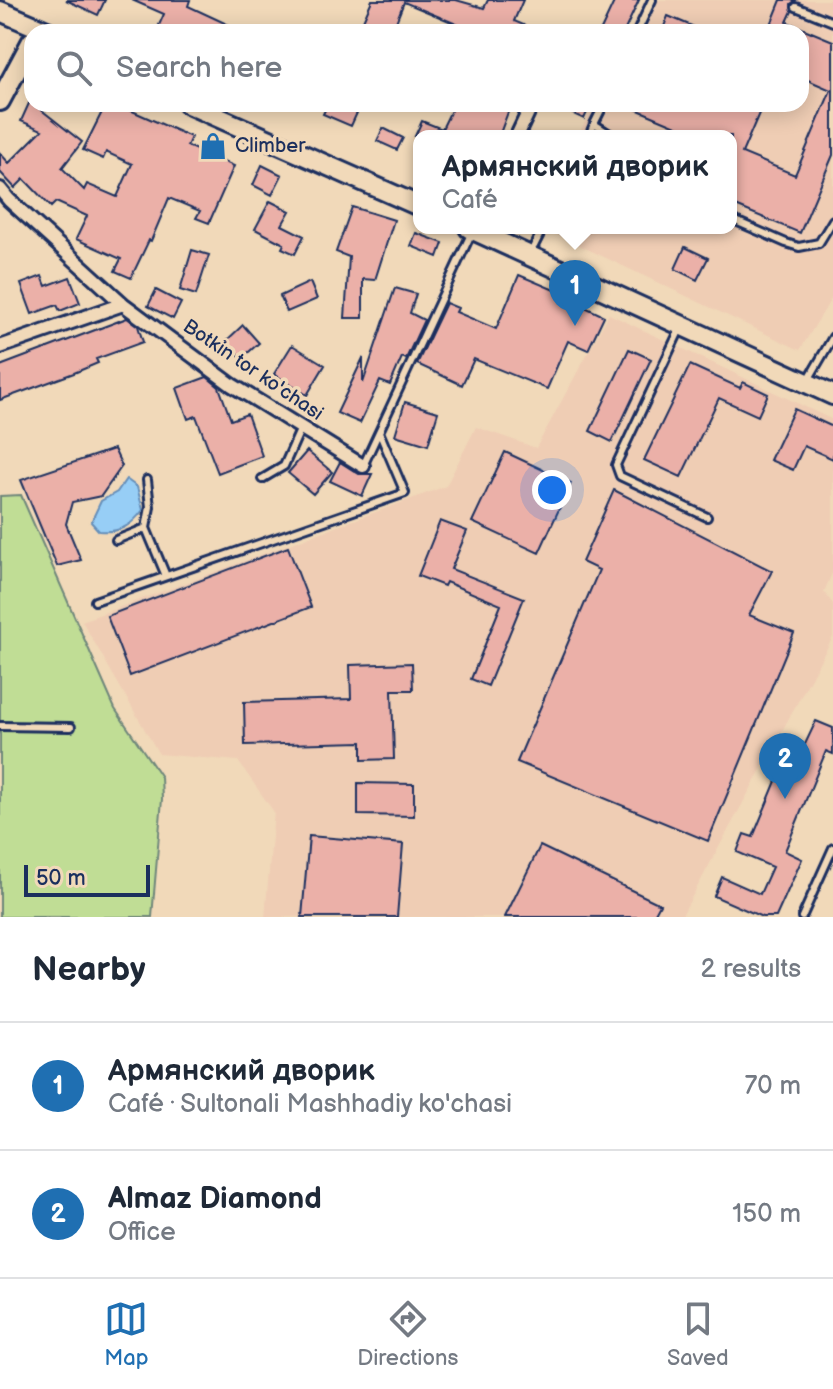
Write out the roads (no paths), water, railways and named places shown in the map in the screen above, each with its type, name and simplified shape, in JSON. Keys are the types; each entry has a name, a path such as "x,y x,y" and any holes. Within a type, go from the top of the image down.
{"street":[{"path":"0,11 24,25"},
{"path":"0,101 24,59"},
{"path":"206,112 413,203"},
{"path":"236,112 413,191"},
{"name":"Botkin tor ko'chasi","path":"0,189 123,304 232,385 363,466"},
{"path":"483,234 833,395"},
{"path":"508,234 833,385"},
{"path":"0,347 123,304"}],"lane":[{"path":"641,24 652,0"},
{"path":"796,7 833,22"},
{"path":"592,130 600,112"},
{"path":"594,124 604,130"},
{"path":"737,221 799,247 819,243 833,220"},
{"path":"363,466 470,234"},
{"path":"534,246 540,234"},
{"path":"682,325 616,465 620,476 707,517"},
{"path":"811,375 833,337"},
{"path":"262,479 284,466 301,428"},
{"path":"95,601 405,493 380,434"},
{"path":"147,480 150,507 146,528 166,576"},
{"path":"116,540 146,528"},
{"path":"0,726 71,727"},
{"path":"802,917 833,848"}],"water":[{"path":"126,479 137,487 143,510 124,527 99,531 91,522 101,501 117,492"}],"place":[{"name":"Climber","path":"213,146"},
{"name":"Армянский дворик","path":"575,326"},
{"name":"Almaz Diamond","path":"785,799"}]}
